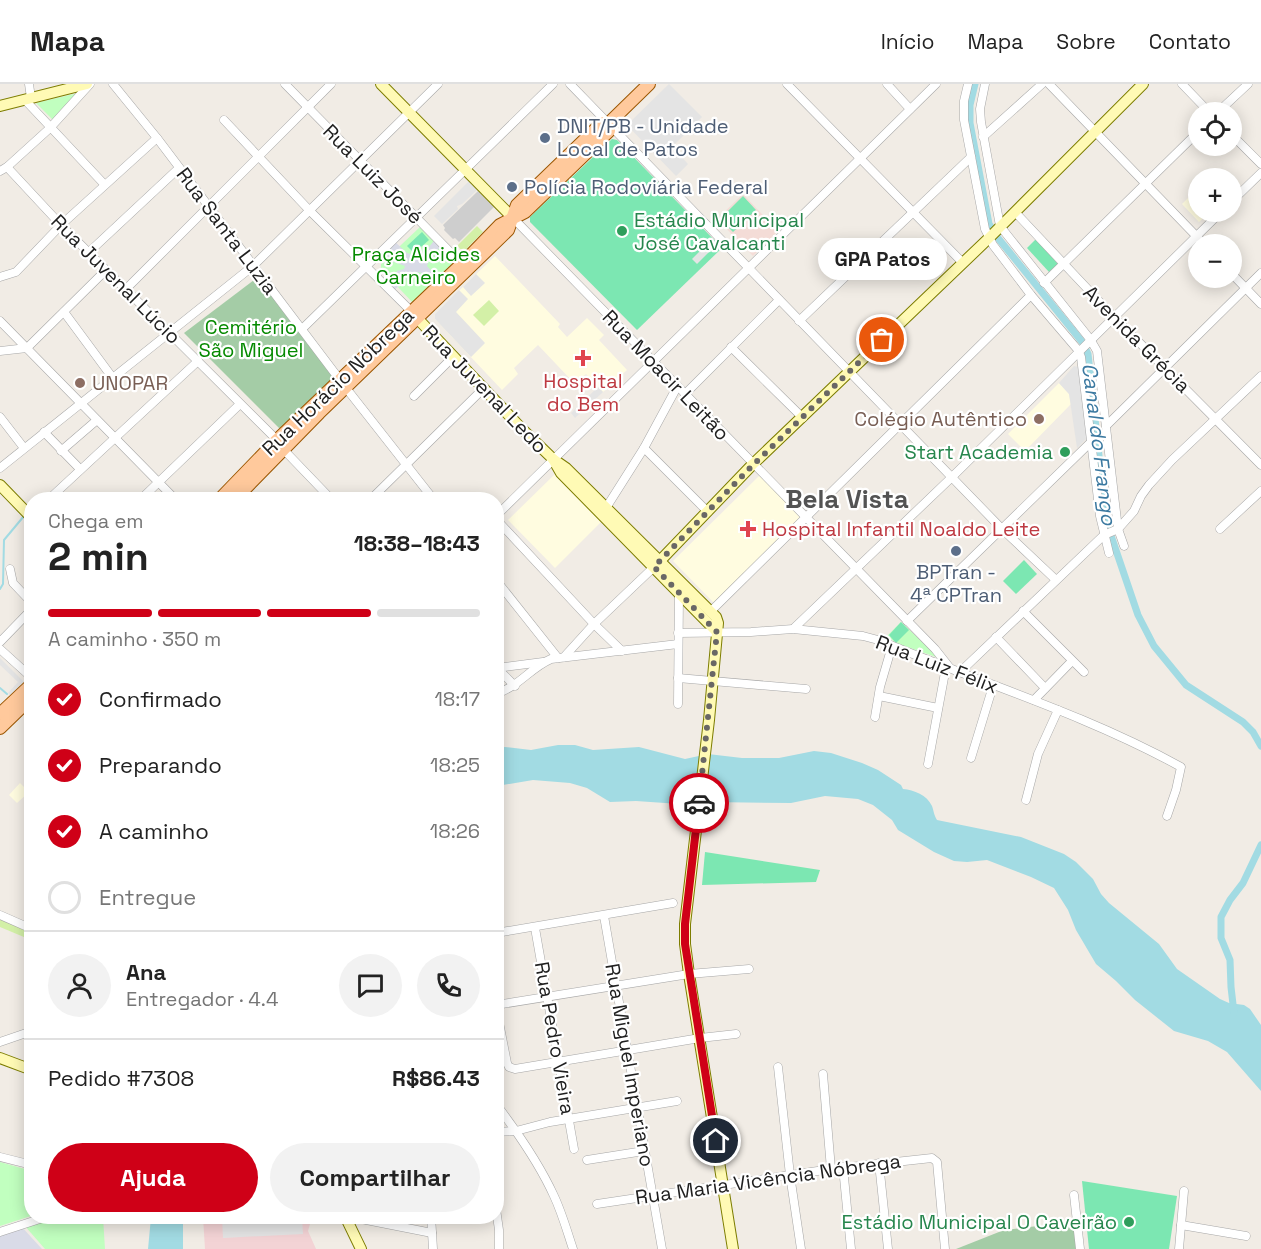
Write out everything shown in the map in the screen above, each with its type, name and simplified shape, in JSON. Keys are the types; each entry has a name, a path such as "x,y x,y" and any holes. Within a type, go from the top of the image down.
{"main road":[{"path":"0,106 88,84"},
{"name":"Rua Moacir Leitão","path":"381,84 512,217"},
{"name":"Rua Horácio Nóbrega","path":"416,317 500,225 525,212 609,130 609,123 649,84"},
{"path":"657,564 753,465 989,238 1143,84"},
{"name":"Rua Horácio Nóbrega","path":"228,492 508,230 512,217"},
{"name":"Rua Juvenal Ledo","path":"416,317 553,459 566,468 606,508 657,564 679,594 717,632"},
{"name":"Rua Horácio Nóbrega","path":"241,492 280,444"},
{"name":"Rua Juvenal Ledo","path":"553,459 561,473 657,564 711,611 718,623 717,632"},
{"path":"0,485 24,510"},
{"path":"717,632 685,944 733,1249"},
{"path":"0,714 24,692"},
{"path":"0,728 24,705"},
{"path":"0,1058 24,1067"},
{"path":"0,1064 24,1072"},
{"path":"349,1224 361,1249"}],"street":[{"path":"29,84 28,99 50,128 104,184"},
{"path":"3,169 50,128 88,84"},
{"name":"Rua Santa Luzia","path":"113,84 157,138 343,384 428,492"},
{"name":"Rua Luiz José","path":"285,84 359,162 462,264"},
{"path":"126,289 331,84"},
{"path":"0,468 254,266 438,84"},
{"path":"302,329 553,84"},
{"path":"570,84 1002,529 1056,580"},
{"path":"787,84 963,263"},
{"path":"504,510 652,361 936,84"},
{"path":"968,84 963,111 981,216 989,238 1078,350 1084,369 1100,516 1124,546"},
{"path":"985,84 980,110 983,138 1000,226 1090,339 1099,359 1107,425 1112,532 1109,553"},
{"path":"983,138 1042,84"},
{"path":"1049,84 1193,234"},
{"path":"1182,84 1199,102"},
{"path":"1229,102 1248,84"},
{"path":"892,86 910,109"},
{"path":"224,120 257,157 416,317"},
{"path":"0,277 16,272 104,184 157,138"},
{"path":"1044,283 1188,142"},
{"path":"1242,145 1261,164"},
{"path":"799,321 971,157"},
{"path":"88,253 179,168"},
{"name":"Rua Juvenal Lúcio","path":"3,169 198,361 325,492"},
{"path":"1242,191 1261,173"},
{"name":"Avenida Grécia","path":"1015,212 1114,317 1260,460"},
{"name":"Rua Moacir Leitão","path":"512,217 935,649 948,667"},
{"path":"1197,234 1210,222"},
{"path":"793,629 952,477 1188,243"},
{"path":"0,351 27,348 106,270"},
{"path":"1107,425 1164,366 1261,273"},
{"path":"1242,285 1261,304"},
{"path":"711,611 1032,295"},
{"path":"685,394 779,300"},
{"path":"64,312 112,377"},
{"path":"0,321 168,492"},
{"path":"731,347 803,418"},
{"path":"414,396 453,357"},
{"path":"57,492 198,361"},
{"path":"960,672 1056,580 1134,511 1149,485 1261,376"},
{"path":"606,508 644,448 677,387"},
{"path":"378,492 484,388"},
{"path":"148,492 240,404"},
{"path":"0,417 24,448"},
{"path":"61,451 97,420"},
{"path":"44,432 80,470"},
{"path":"907,621 1092,441"},
{"path":"644,448 708,512"},
{"path":"1220,529 1261,490"},
{"path":"504,527 622,651"},
{"path":"561,658 657,564"},
{"path":"10,569 13,583 24,595"},
{"path":"504,590 561,658"},
{"path":"678,704 679,594"},
{"path":"1023,611 1084,672"},
{"path":"0,642 24,617"},
{"name":"Rua Luiz Félix","path":"678,633 793,629 863,636 948,667 1058,710 1149,750 1181,767 1167,816"},
{"path":"996,637 1045,688"},
{"path":"504,666 678,644"},
{"path":"875,717 891,646"},
{"path":"0,648 24,670"},
{"path":"1034,700 1072,661"},
{"path":"504,691 515,686 544,662"},
{"path":"928,764 948,667"},
{"path":"504,674 515,686"},
{"path":"678,678 806,689"},
{"path":"971,758 993,686"},
{"path":"879,696 938,708"},
{"path":"1026,800 1038,754 1058,710"},
{"path":"504,932 673,903"},
{"path":"0,915 24,926"},
{"name":"Rua Miguel Imperiano","path":"604,916 662,1249"},
{"name":"Rua Pedro Vieira","path":"535,928 574,1149"},
{"path":"504,1004 689,974 749,969"},
{"path":"0,1042 24,1034"},
{"path":"504,1044 509,1067 515,1069 699,1038 736,1034"},
{"path":"778,1067 801,1249"},
{"path":"823,1074 831,1169"},
{"path":"504,1132 677,1101"},
{"path":"504,1115 540,1168 554,1197 573,1249"},
{"path":"587,1160 644,1151"},
{"path":"0,1157 24,1163"},
{"name":"Rua Maria Vicência Nóbrega","path":"597,1204 843,1167 928,1158 935,1159 937,1162 945,1249"},
{"path":"879,1163 888,1249"},
{"path":"843,1167 851,1249"},
{"path":"1179,1249 1184,1191"},
{"path":"1074,1195 1080,1249"},
{"path":"0,1232 24,1224"},
{"path":"402,1224 432,1233"},
{"path":"431,1224 433,1249"},
{"path":"498,1224 499,1249"},
{"path":"1181,1225 1246,1236"},
{"path":"940,1249 945,1249"}],"shaded area":[{"path":"669,84 702,117 672,147 688,164 676,176 627,125"},
{"path":"469,181 477,190 457,206 458,209 442,224 434,216"},
{"path":"478,191 494,207 459,242 444,230 443,225"},
{"path":"743,194 778,231 753,256 717,219"},
{"path":"1188,198 1188,210 1182,204"},
{"path":"436,238 441,247 430,256 427,266 440,277 430,287 422,273 415,272 392,292 385,285 396,276 397,271 404,269 405,266 378,256 394,241 407,253 418,256 426,251"},
{"path":"712,239 717,244 697,264 692,259"},
{"path":"495,256 560,324 558,327 567,337 587,318 604,335 599,340 627,370 603,392 586,374 575,384 538,345 514,368 518,374 502,390 435,319 435,314"},
{"path":"476,274 485,283 471,296 463,287"},
{"path":"459,290 468,299 456,312 485,343 471,357 435,319 435,314"},
{"path":"1074,366 1078,367 1088,437 1077,448 1069,394 1059,383"},
{"name":"Colégio Autêntico","path":"1059,383 1069,394 1071,404 1025,451 1008,434"},
{"path":"598,387 603,392 575,418 571,413"},
{"path":"557,472 603,520 555,568 508,520"},
{"name":"Hospital Infantil Noaldo Leite","path":"760,475 802,518 715,604 673,561"},
{"path":"0,658 24,682 11,696 8,693 18,682 0,665"},
{"path":"20,783 24,787 24,797 17,803 9,795"},
{"path":"203,1224 310,1224 308,1231 316,1249 205,1249"},
{"path":"222,1224 302,1224 303,1234 223,1238"},
{"path":"20,1225 42,1249 0,1249 0,1227"}],"green space":[{"path":"78,93 53,120 36,103"},
{"name":"Estádio Municipal José Cavalcanti","path":"612,139 617,140 722,248 637,330 530,222 530,217"},
{"path":"743,196 756,210 733,232 720,219"},
{"path":"477,226 483,232 465,253 457,246"},
{"name":"Praça Alcides Carneiro","path":"420,227 455,264 413,303 381,269 381,264"},
{"path":"422,232 429,240 414,253 407,246"},
{"path":"1036,239 1058,264 1049,272 1027,248"},
{"name":"Cemitério São Miguel","path":"258,277 335,378 281,430 184,333"},
{"path":"489,300 499,311 484,326 473,315"},
{"path":"1024,560 1037,574 1016,594 1003,581"},
{"path":"901,622 936,657 896,643 887,636"},
{"path":"901,622 909,630 896,643 889,635"},
{"path":"705,852 820,870 816,882 702,885"},
{"path":"0,919 24,930 24,937 0,927"},
{"path":"0,1162 24,1169 24,1218 0,1226"},
{"name":"Estádio Municipal O Caveirão","path":"1082,1181 1177,1196 1169,1249 1089,1249"},
{"path":"1073,1222 1077,1249 956,1249 1004,1230"},
{"path":"103,1224 105,1249 45,1249 24,1225"}],"water":[{"path":"558,745 575,745 593,750 639,747 685,759 708,754 742,758 779,758 814,751 831,753 878,770 901,785 903,789 924,796 930,802 937,820 1021,837 1064,854 1093,879 1109,903 1159,944 1177,969 1220,999 1244,1005 1250,1009 1261,1025 1261,1091 1227,1052 1208,1041 1174,1031 1135,1000 1096,964 1054,888 1031,877 987,860 954,861 934,852 898,830 892,820 873,805 858,799 825,796 791,803 709,802 694,805 636,801 610,802 587,788 570,783 533,780 504,785 504,747 531,750"},
{"path":"150,1224 183,1224 183,1249 148,1249"}],"waterway":[{"name":"Canal do Frango","path":"975,84 970,105 970,123 989,224 1083,343 1088,354 1106,521 1138,615 1154,646 1186,685 1243,722 1253,732 1261,746"},
{"path":"0,589 3,584 4,540 24,516"},
{"path":"0,688 7,694"},
{"name":"Canal do Frango","path":"1234,1013 1230,960 1221,938 1221,917 1243,883 1261,845"}],"way so far":[{"path":"699,803 717,632 654,567 753,465 882,340"}],"place":[{"name":"DNIT/PB - Unidade Local de Patos","path":"545,138"},
{"name":"Polícia Rodoviária Federal","path":"512,187"},
{"name":"Estádio Municipal José Cavalcanti","path":"622,231"},
{"name":"GPA Patos","path":"882,340"},
{"name":"Hospital do Bem","path":"583,358"},
{"name":"UNOPAR","path":"80,383"},
{"name":"Colégio Autêntico","path":"1039,419"},
{"name":"Start Academia","path":"1065,452"},
{"name":"Hospital Infantil Noaldo Leite","path":"748,529"},
{"name":"BPTran - 4ª CPTran","path":"956,551"},
{"name":"Estádio Municipal O Caveirão","path":"1129,1222"}],"district":[{"name":"Bela Vista","path":"847,499"}],"route":[{"path":"699,803 685,924 685,944 716,1141"}]}
